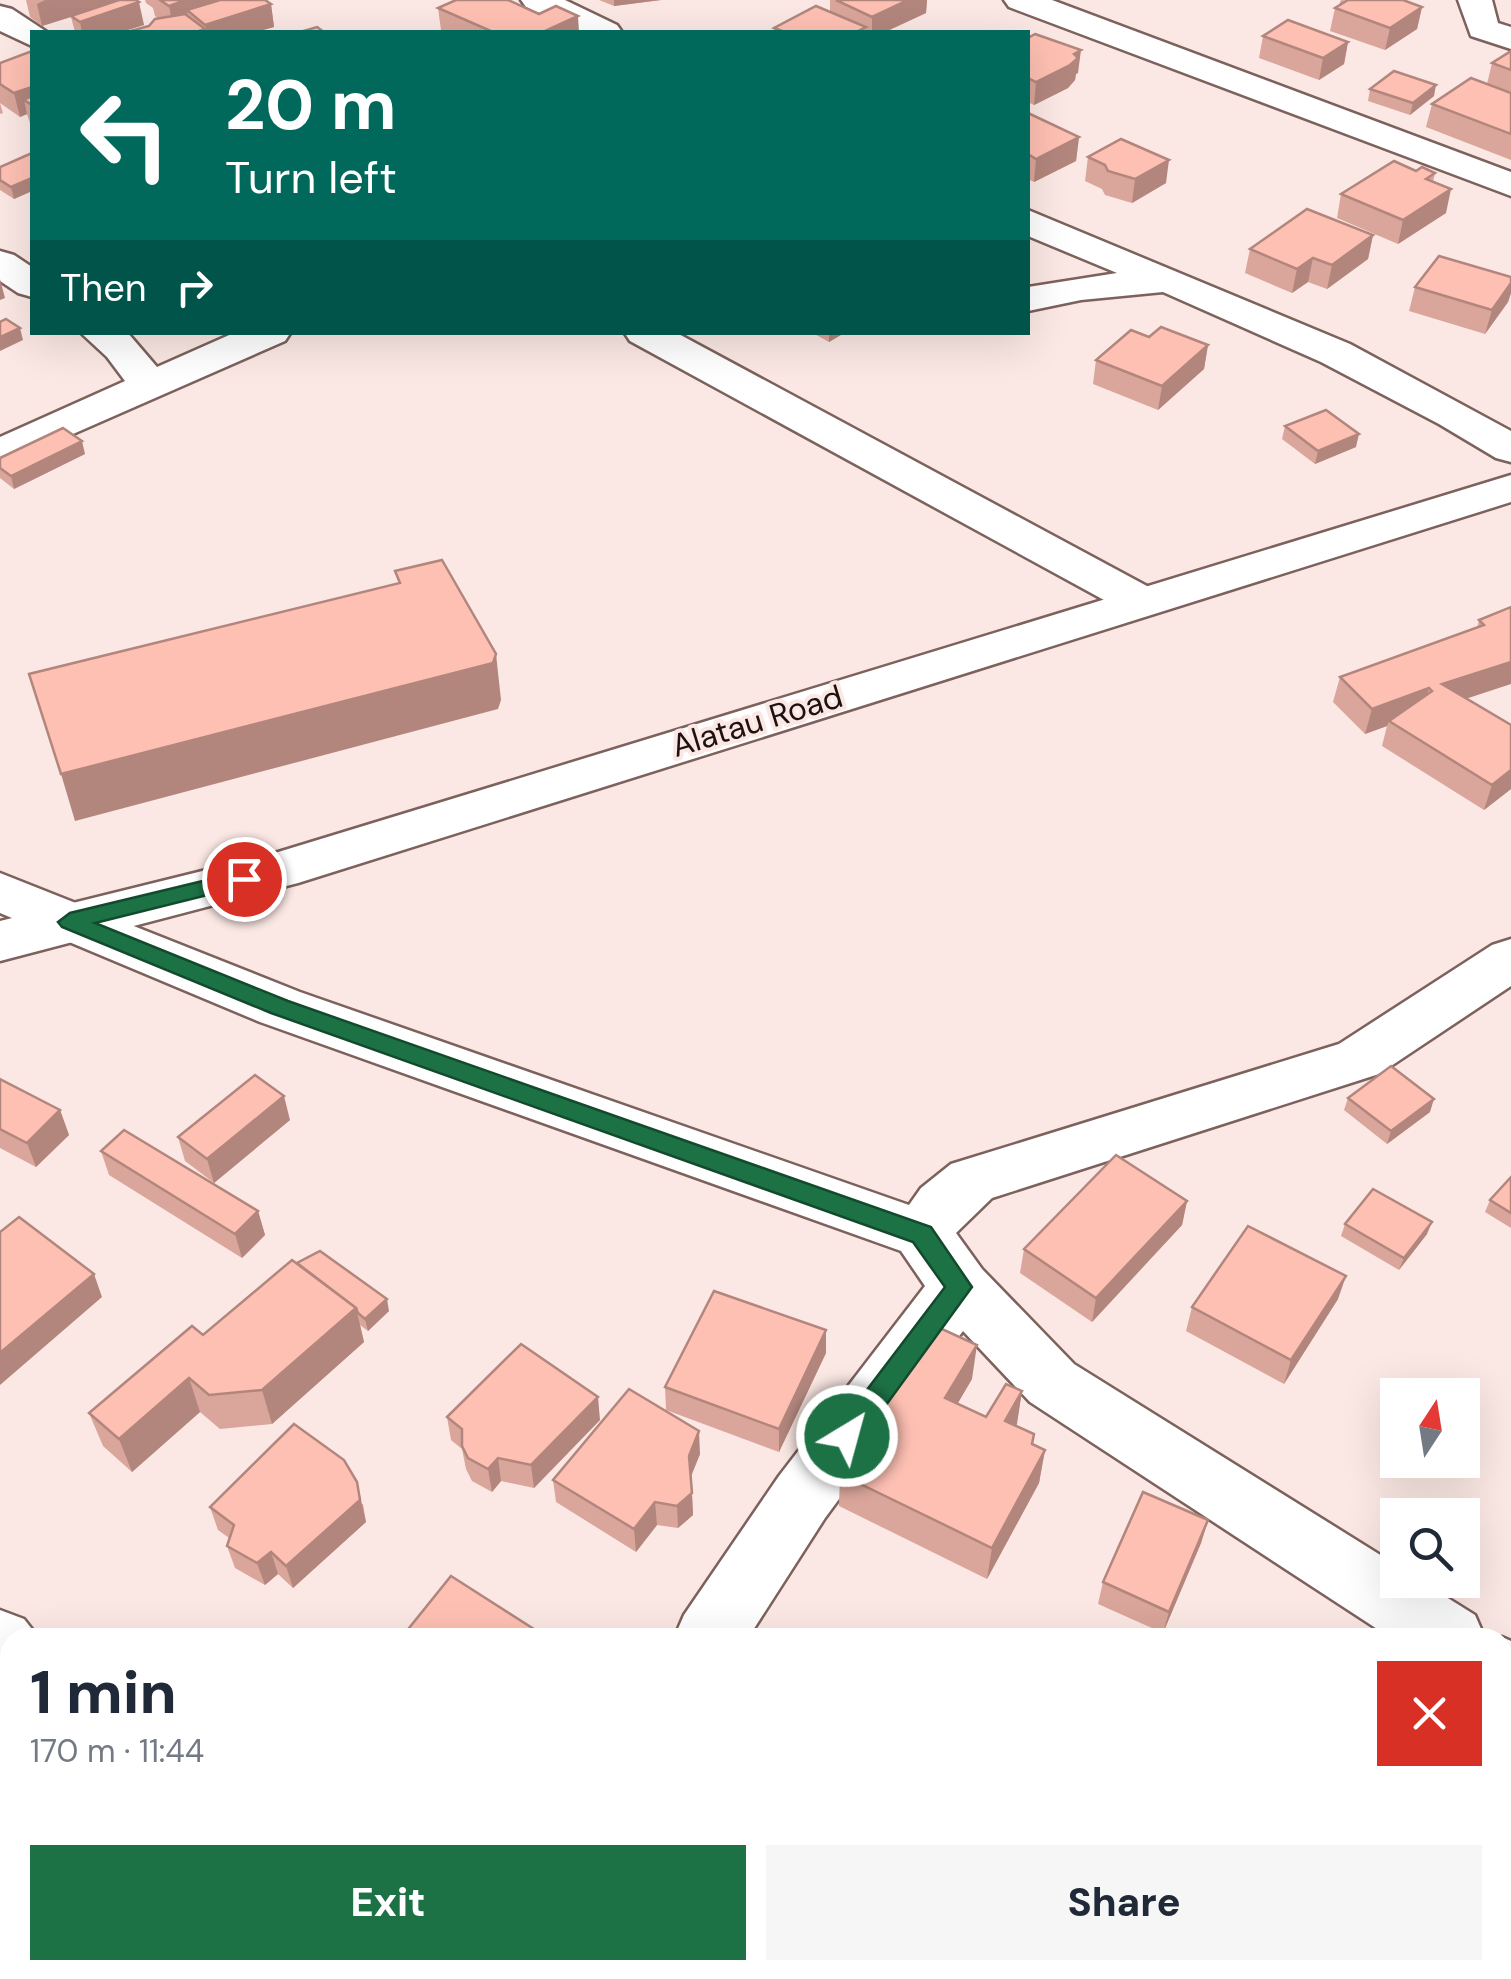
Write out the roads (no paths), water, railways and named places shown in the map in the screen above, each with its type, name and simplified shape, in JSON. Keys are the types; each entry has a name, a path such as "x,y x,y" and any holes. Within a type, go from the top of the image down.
{"street":[{"path":"538,0 601,30"},
{"path":"1022,0 1511,184"},
{"path":"1477,0 1511,12"},
{"path":"1477,0 1483,28 1511,39"},
{"path":"0,16 30,35"},
{"path":"1030,223 1293,334 1447,408 1511,449"},
{"path":"0,263 30,285"},
{"path":"1030,298 1081,288 1169,282"},
{"path":"104,335 122,348 150,386"},
{"path":"0,453 264,335"},
{"path":"650,335 1142,602"},
{"name":"Alatau Road","path":"0,941 279,870 1511,488"},
{"path":"0,892 280,1007 922,1234 960,1287 1052,1383 1436,1628"},
{"path":"922,1234 942,1205 972,1181 1359,1059 1511,959"},
{"path":"715,1628 802,1496 960,1287"}]}
